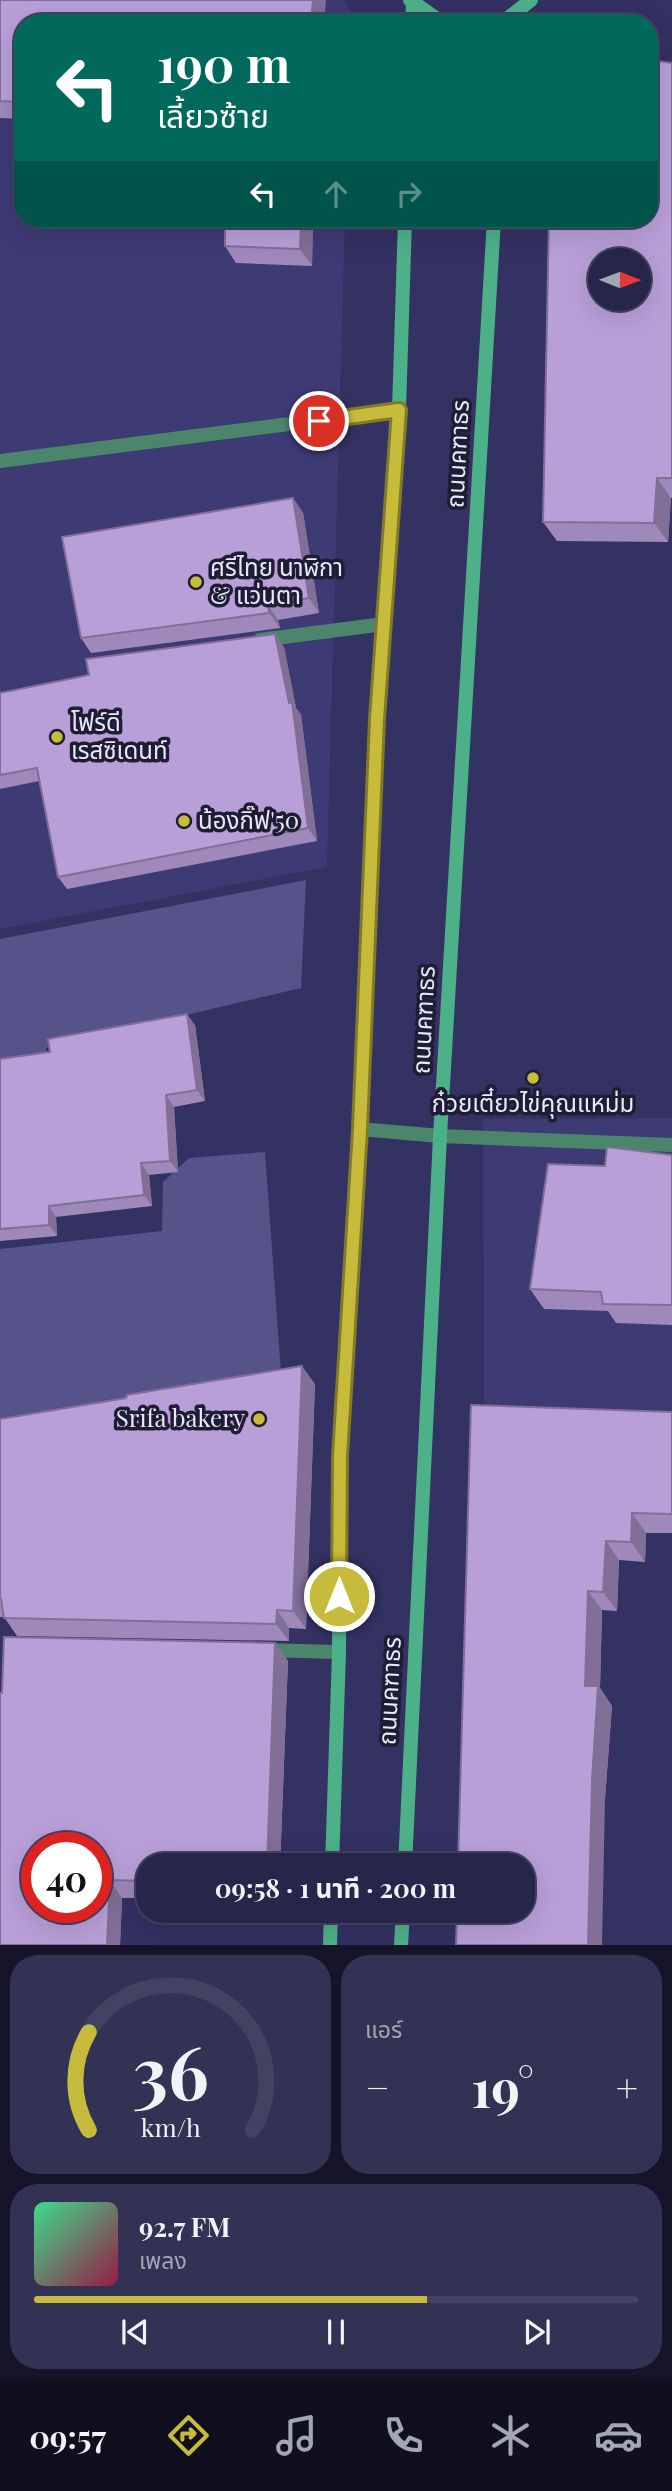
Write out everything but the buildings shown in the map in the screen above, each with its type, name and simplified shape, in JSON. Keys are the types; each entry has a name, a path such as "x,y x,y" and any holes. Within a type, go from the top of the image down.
{"street":[{"path":"513,14 530,1"},
{"path":"411,2 429,14"},
{"name":"ถนนคฑาธร","path":"332,1853 339,1652 340,1456 360,1129 377,719 399,410 405,228"},
{"name":"ถนนคฑาธร","path":"406,1853 440,1136 493,228"},
{"path":"0,461 399,410"},
{"path":"248,642 384,624"},
{"path":"360,1129 440,1136 672,1146"},
{"path":"244,1650 339,1652"},
{"path":"330,1945 331,1923"},
{"path":"401,1945 402,1923"}],"shaded area":[{"path":"0,0 344,0 351,14 14,14 14,228 345,228 327,867 0,929"},
{"path":"306,880 301,988 46,1048 54,1128 0,1119 0,939"},
{"path":"672,1118 672,1431 484,1425 483,1119"},
{"path":"265,1152 281,1373 0,1431 0,1249 162,1231 163,1182 189,1158"}],"place":[{"name":"ศรีไทย นาฬิกา & แว่นตา","path":"196,582"},
{"name":"โฟร์ดี เรสซิเดนท์","path":"57,737"},
{"name":"น้องกิ๊ฟ'50","path":"184,821"},
{"name":"ก๋วยเตี๋ยวไข่คุณแหม่ม","path":"533,1078"},
{"name":"Srifa bakery","path":"259,1419"}],"route":[{"path":"319,421 399,410 377,719 360,1129 340,1456 339,1596"}]}
